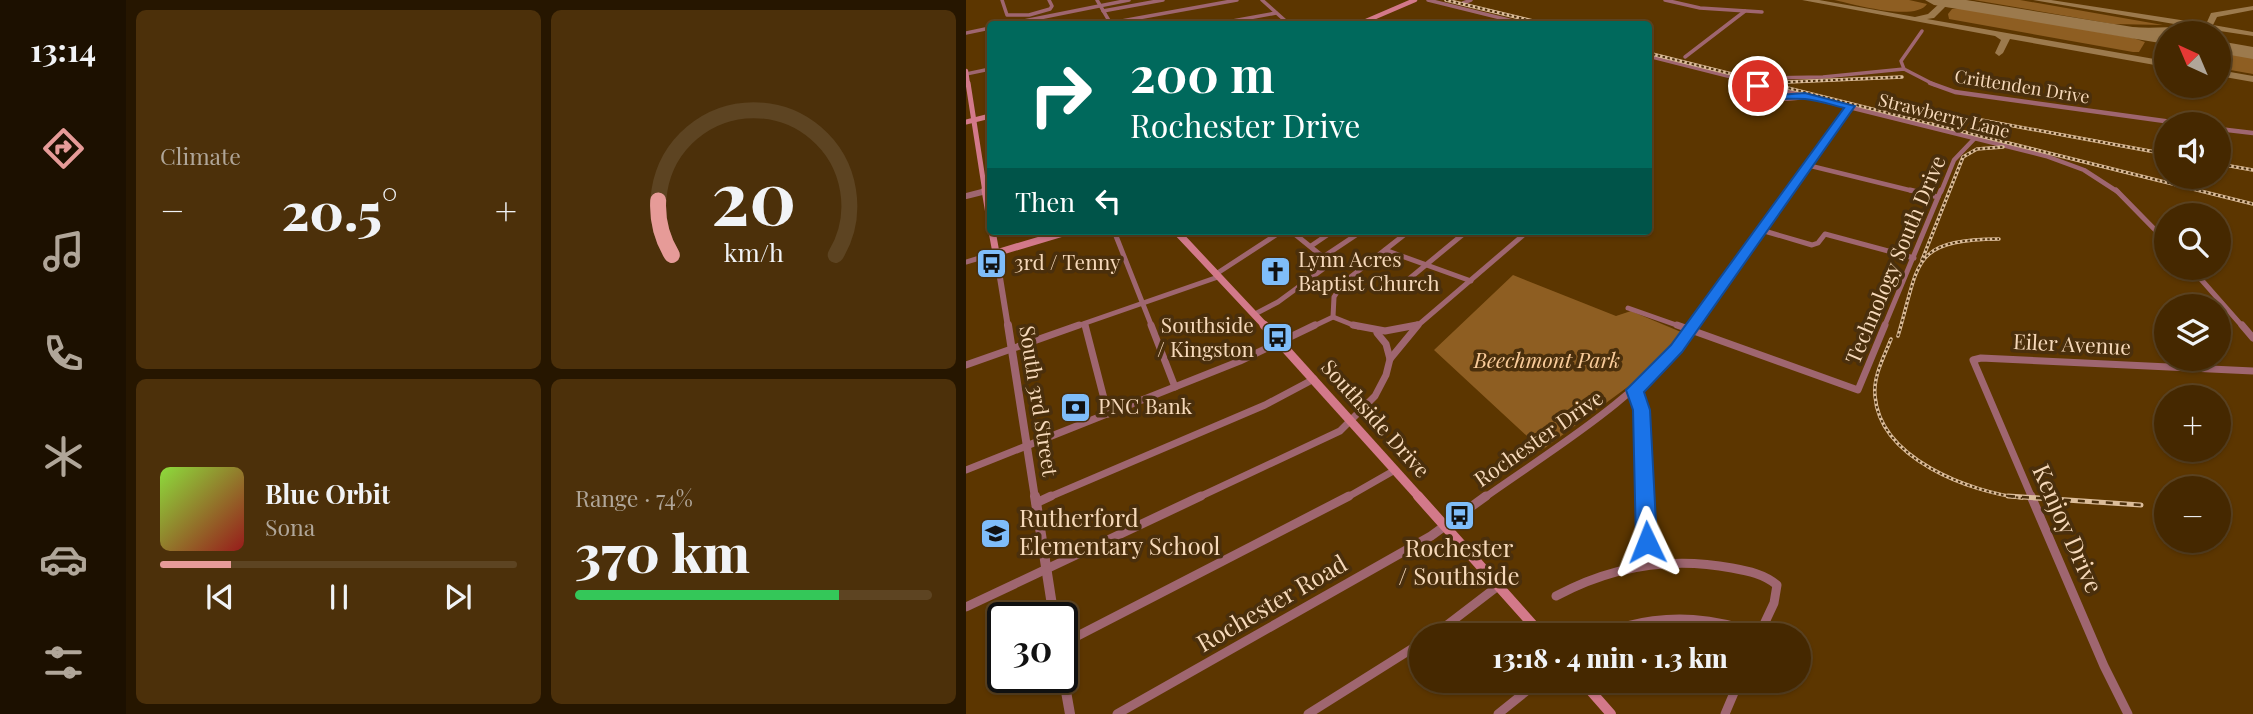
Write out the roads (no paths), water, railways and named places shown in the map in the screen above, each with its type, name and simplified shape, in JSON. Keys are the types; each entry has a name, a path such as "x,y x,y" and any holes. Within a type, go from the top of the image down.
{"main road":[{"path":"1366,21 1415,0"},
{"path":"966,73 987,185"},
{"path":"966,122 987,117"},
{"name":"South 3rd Street","path":"993,235 996,253"},
{"path":"996,253 1057,235"},
{"name":"Southside Drive","path":"1180,235 1314,379 1531,623"},
{"path":"1593,693 1611,714"}],"street":[{"path":"1002,0 1007,15 1033,19 1129,0"},
{"path":"1033,19 1052,7 1049,0"},
{"path":"1097,0 1109,21"},
{"path":"1103,11 1163,0"},
{"path":"1127,21 1237,0"},
{"path":"1262,0 1285,21"},
{"path":"1428,0 1513,21"},
{"path":"1463,3 1471,0"},
{"path":"1665,0 1696,8 1762,12"},
{"path":"1685,57 1745,11"},
{"path":"1232,21 1276,13"},
{"path":"966,33 987,29"},
{"path":"1805,96 1781,98 1763,93 1758,86 1761,81 1770,78 1823,77 1905,69 1901,61 1902,55 1922,31"},
{"name":"Strawberry Lane","path":"1652,57 2057,159 2098,176 2130,199 2154,227"},
{"name":"Crittenden Drive","path":"1905,69 1931,85 1955,92 2154,120"},
{"path":"966,73 987,70"},
{"path":"1781,98 1789,96 1785,91"},
{"name":"Rochester Drive","path":"1444,526 1635,390 1668,359 1850,106"},
{"path":"2231,130 2253,133"},
{"name":"Technology South Drive","path":"1689,330 1858,390 1955,158 1975,138"},
{"path":"1807,165 1938,197"},
{"path":"966,196 987,190"},
{"path":"1761,230 1812,245 1818,243 1825,234 1914,258"},
{"path":"1116,235 1175,387"},
{"path":"966,365 1143,304 1217,275 1276,235"},
{"path":"1255,314 1278,302 1324,269 1327,261 1296,235"},
{"path":"1311,246 1327,235"},
{"path":"1323,257 1356,235"},
{"path":"1333,317 1333,300 1339,288 1404,235"},
{"path":"1398,288 1462,235"},
{"path":"966,607 1315,444 1350,422 1375,396 1386,375 1390,359 1418,325 1523,235"},
{"path":"1385,250 1471,281"},
{"path":"966,262 996,253"},
{"name":"South 3rd Street","path":"996,253 1051,602"},
{"path":"2202,280 2253,338"},
{"path":"1628,308 1689,330"},
{"path":"1333,317 1350,326 1377,333 1418,325"},
{"path":"966,470 1175,387 1333,317"},
{"path":"1085,324 1108,414"},
{"path":"1377,333 1386,344 1390,359"},
{"name":"Eiler Avenue","path":"1974,359 2253,371"},
{"name":"Kenjoy Drive","path":"1974,359 1975,368 2128,714"},
{"path":"1035,503 1265,405 1314,379"},
{"path":"1635,390 1642,410 1648,564"},
{"path":"1078,637 1325,510 1395,470"},
{"name":"Rochester Road","path":"1117,714 1444,526"},
{"path":"1556,596 1601,575 1648,564 1680,562 1722,565 1769,578 1778,589 1764,623"},
{"path":"1450,623 1498,586"},
{"path":"1641,623 1667,618 1704,618 1730,623"},
{"path":"1308,714 1409,651"},
{"path":"1066,693 1070,714"},
{"path":"1498,714 1524,693"},
{"path":"1725,714 1734,693"}],"railway":[{"path":"1446,0 1533,21"},
{"path":"1652,54 2253,204"},
{"path":"1788,82 1902,77"},
{"path":"1884,102 2154,152"},
{"path":"1922,260 1963,157 1977,149 2003,147"},
{"path":"2231,166 2253,170"},
{"path":"1898,336 1916,273 1934,250 1970,240 1999,239"},
{"path":"1891,339 1876,381 1875,396 1881,418 1893,438 1910,454 1954,480 2013,496"},
{"path":"2008,496 2013,496"},
{"path":"2013,496 2141,505"},
{"path":"2013,496 2022,498"}],"place":[{"name":"3rd / Tenny","path":"991,263"},
{"name":"Lynn Acres Baptist Church","path":"1275,272"},
{"name":"Southside / Kingston","path":"1277,338"},
{"name":"PNC Bank","path":"1075,407"},
{"name":"Rochester / Southside","path":"1459,515"},
{"name":"Rutherford Elementary School","path":"996,533"}],"park label":[{"name":"Beechmont Park","path":"1547,361"}]}
